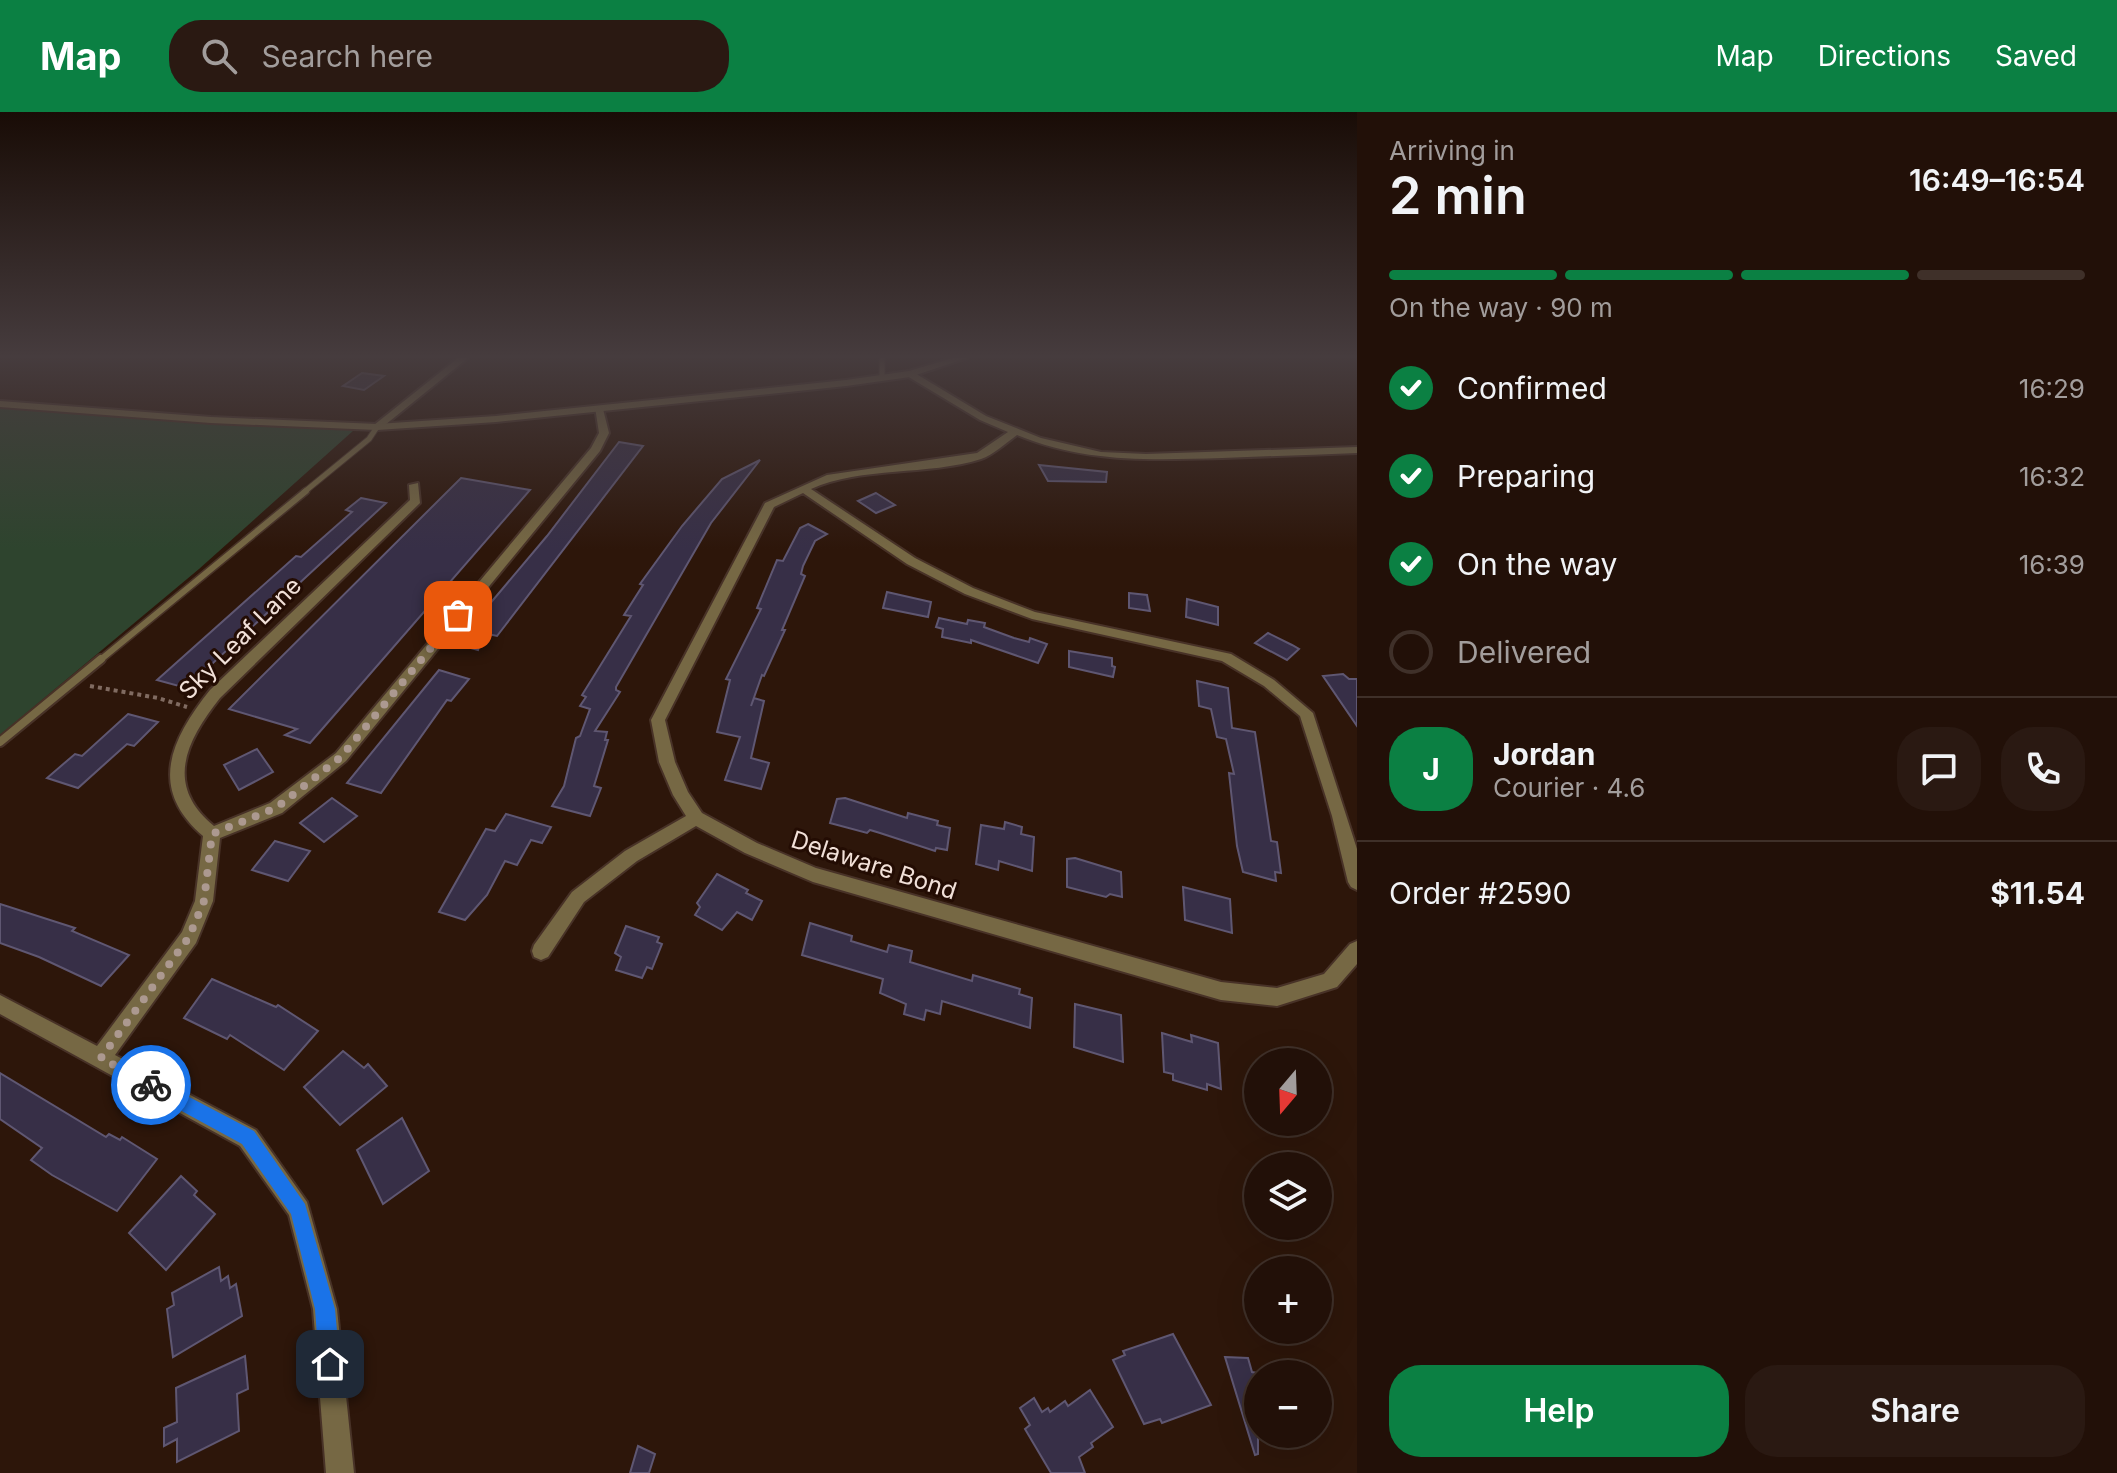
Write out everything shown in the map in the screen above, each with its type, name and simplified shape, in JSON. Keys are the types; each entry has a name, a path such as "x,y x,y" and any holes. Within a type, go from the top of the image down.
{"street":[{"path":"247,422 377,427 444,422"},
{"path":"377,427 384,422"},
{"path":"101,1058 189,937 204,901 212,834 276,808 341,757 596,449 604,433 601,422"},
{"path":"992,422 1038,440 1101,455 1146,457 1357,450"},
{"path":"541,951 578,897 631,856 696,818 681,795 667,762 658,720 769,505 827,478 980,456 1016,431"},
{"name":"Sky Leaf Lane","path":"212,834 188,812 176,783 190,727 232,676 416,501 414,485"},
{"path":"802,488 911,561 969,591 1032,615 1226,657 1269,683 1306,713 1349,818 1357,882"},
{"name":"Delaware Bond","path":"696,818 751,848 813,875 1221,991 1277,997 1330,981 1357,950"},
{"path":"0,1004 248,1138 299,1210 325,1309 340,1473"}],"lane":[{"path":"0,742 369,439 377,427"}],"path":[{"path":"72,683 158,698 201,711"}],"green space":[{"path":"0,422 219,422 354,430 199,569 0,735"}],"building":[{"path":"619,442 643,446 497,636 483,633 478,650 456,644 547,536"},
{"path":"760,460 711,523 616,687 620,692 595,731 607,732 605,740 608,740 594,786 601,788 590,816 552,806 564,786 576,738 580,736 590,709 580,706 586,697 582,695 631,616 624,615 643,585 640,584 682,526 722,479"},
{"path":"1039,465 1107,472 1106,482 1048,481"},
{"path":"461,478 530,490 310,743 285,735 297,729 229,709"},
{"path":"876,493 895,505 876,513 858,501"},
{"path":"361,498 386,503 186,688 157,680 296,556 301,557 352,512 346,510"},
{"path":"808,524 827,534 815,541 803,566 801,574 805,576 782,630 785,630 762,675 751,706 754,698 764,701 751,758 769,763 761,789 725,780 740,737 717,732 730,680 726,679 761,609 757,608 777,560 783,561 800,528"},
{"path":"887,592 931,602 928,617 883,608"},
{"path":"1129,593 1147,595 1150,611 1129,608"},
{"path":"1187,599 1218,607 1218,625 1186,617"},
{"path":"939,618 967,624 968,620 985,623 984,627 1014,638 1029,642 1030,638 1047,644 1038,663 971,640 971,643 942,637 943,629 936,627"},
{"path":"1268,633 1299,649 1287,660 1255,643"},
{"path":"1069,651 1112,658 1112,666 1115,667 1113,677 1069,667"},
{"path":"439,670 469,679 451,701 447,700 381,793 347,783"},
{"path":"1343,674 1349,679 1357,679 1357,726 1323,676"},
{"path":"1197,681 1228,688 1232,728 1255,732 1271,841 1277,842 1281,873 1275,872 1276,881 1243,872 1229,773 1234,774 1226,739 1217,737 1211,709 1199,706"},
{"path":"128,714 158,722 134,746 127,744 78,788 47,778 75,754 82,756"},
{"path":"257,749 273,772 239,790 224,765"},
{"path":"332,798 357,816 324,842 300,823"},
{"path":"845,798 907,818 908,813 938,821 937,825 950,828 947,850 936,848 935,851 870,830 867,833 830,823 837,799"},
{"path":"506,814 551,827 542,843 531,840 517,865 505,861 487,895 465,920 439,912 486,829 495,831"},
{"path":"1005,822 1022,827 1021,834 1034,837 1032,871 999,861 998,870 976,864 981,825 1004,829"},
{"path":"275,841 310,851 288,881 252,870"},
{"path":"1075,858 1121,872 1122,897 1110,894 1106,897 1067,887 1067,859"},
{"path":"717,874 762,901 752,920 737,912 722,930 695,915 700,907 697,903"},
{"path":"1183,887 1230,899 1232,933 1185,920"},
{"path":"0,904 75,928 72,931 129,955 101,986 0,943"},
{"path":"810,923 852,936 851,941 887,952 889,945 912,951 910,962 972,981 973,975 1020,989 1019,994 1032,998 1030,1028 942,1001 940,1014 926,1010 924,1020 904,1014 906,1004 880,993 883,979 802,955"},
{"path":"626,926 659,937 657,942 662,944 652,969 647,967 642,978 616,970 621,957 615,953"},
{"path":"212,979 276,1007 278,1005 318,1031 284,1070 230,1035 227,1039 184,1018"},
{"path":"1075,1004 1121,1015 1123,1062 1074,1047"},
{"path":"1162,1033 1192,1042 1191,1035 1218,1043 1221,1089 1207,1084 1207,1090 1173,1080 1173,1074 1164,1072"},
{"path":"343,1051 364,1068 368,1064 387,1086 340,1125 304,1087"},
{"path":"0,1073 106,1137 109,1134 120,1140 122,1137 157,1159 117,1211 31,1160 42,1148 0,1119"},
{"path":"402,1118 429,1171 383,1204 357,1150"},
{"path":"181,1176 197,1191 194,1195 215,1214 166,1270 129,1233"},
{"path":"219,1267 221,1281 228,1276 230,1288 236,1284 242,1316 173,1357 167,1309 174,1305 172,1293"},
{"path":"1173,1334 1211,1405 1162,1423 1160,1419 1144,1424 1113,1360 1125,1355 1123,1351"},
{"path":"245,1356 248,1389 237,1394 239,1431 177,1462 177,1439 164,1446 164,1428 177,1422 176,1388"},
{"path":"1225,1357 1248,1358 1244,1360 1244,1419"},
{"path":"1090,1390 1113,1427 1091,1443 1093,1447 1079,1457 1085,1473 1051,1473 1025,1429 1030,1425 1020,1408 1034,1398 1042,1412 1048,1408 1050,1412 1065,1401 1068,1406"},
{"path":"638,1446 655,1454 649,1473 630,1473"}],"way so far":[{"path":"151,1085 101,1058 189,937 204,901 212,834 276,808 341,757 458,615"}],"route":[{"path":"151,1085 248,1138 299,1210 325,1309 330,1364"}]}
